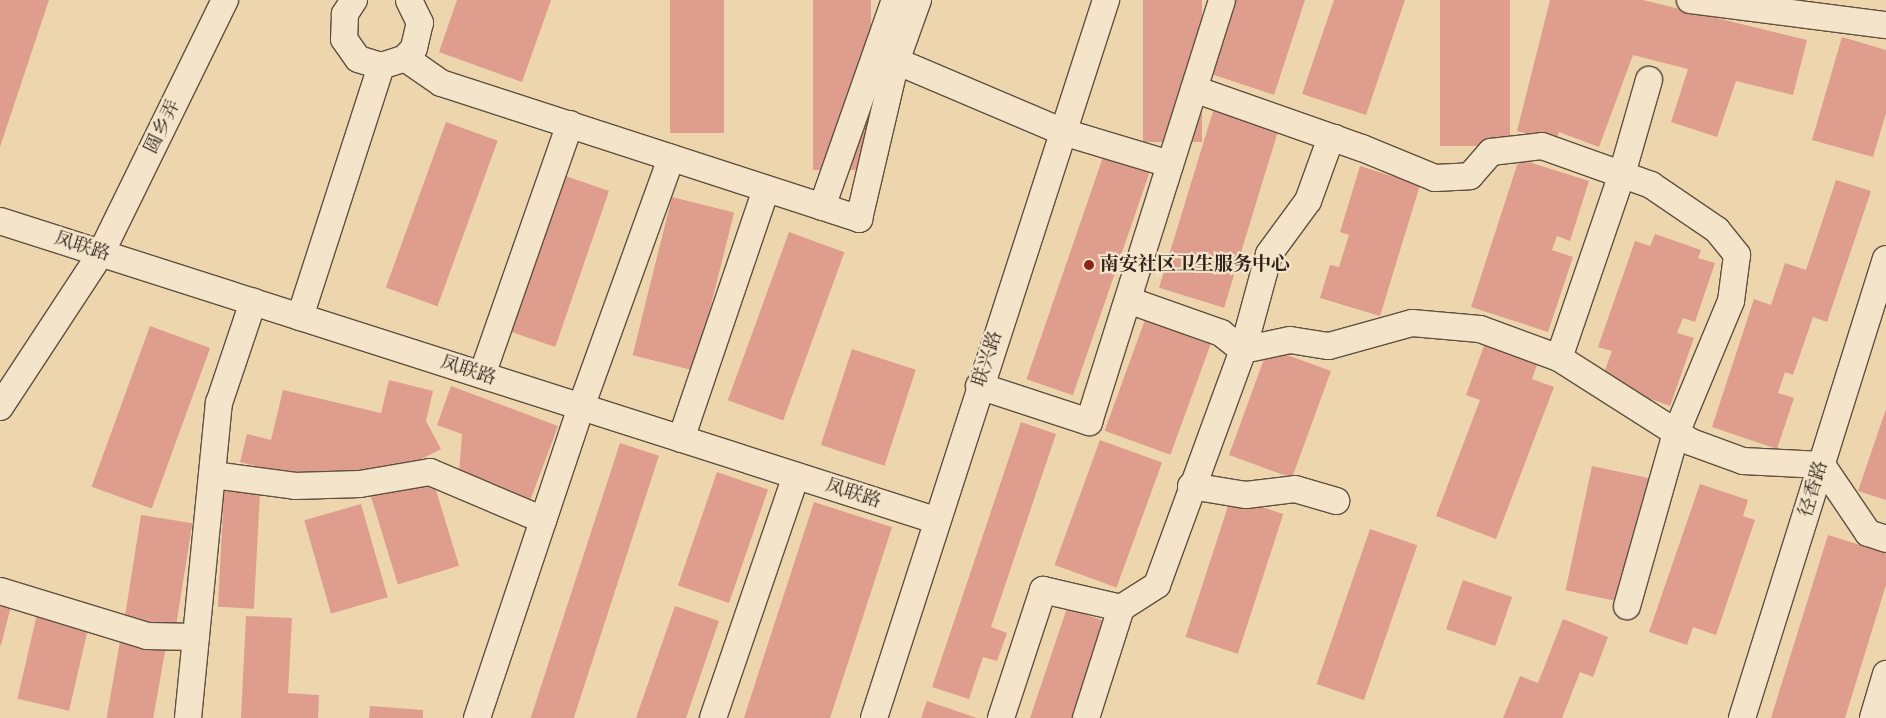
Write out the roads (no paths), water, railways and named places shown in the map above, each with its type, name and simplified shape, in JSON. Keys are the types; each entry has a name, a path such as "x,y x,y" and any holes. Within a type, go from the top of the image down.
{"street":[{"name":"圆乡弄","path":"0,407 101,254 225,0"},
{"path":"300,317 393,62 419,36 416,10 409,0"},
{"path":"822,207 895,0"},
{"path":"350,1 342,26 344,39 358,59 393,62 441,82 859,219 896,61 918,0"},
{"name":"联兴路","path":"874,718 979,386 1106,0"},
{"path":"979,386 1089,422 1222,0"},
{"path":"1690,0 1886,25"},
{"path":"896,61 1063,132 1170,164"},
{"path":"1559,358 1622,174 1648,80"},
{"path":"1194,89 1335,138 1435,178 1470,176 1491,152 1542,146 1651,184 1717,230 1737,255 1731,301 1676,433 1627,606"},
{"path":"482,375 570,124"},
{"path":"1086,718 1121,608 1157,585 1191,486 1243,350 1269,254 1308,201 1330,144 1335,138"},
{"path":"477,718 581,407 671,158"},
{"path":"681,439 766,189"},
{"name":"凤联路","path":"0,221 936,520"},
{"name":"径香路","path":"1742,718 1886,259"},
{"path":"1128,300 1221,333 1243,350 1290,340 1329,346 1412,323 1480,329 1559,358 1676,433 1743,461 1822,465 1868,533 1886,539"},
{"path":"188,718 219,403 253,302"},
{"path":"213,475 304,485 360,484 430,472 544,520"},
{"path":"713,718 796,476"},
{"path":"1191,486 1246,495 1295,489 1336,501"},
{"path":"1001,718 1043,590 1121,608"},
{"path":"0,591 147,636 196,636"},
{"path":"1873,718 1886,674"}],"place":[{"name":"南安社区卫生服务中心","path":"1089,265"}]}
